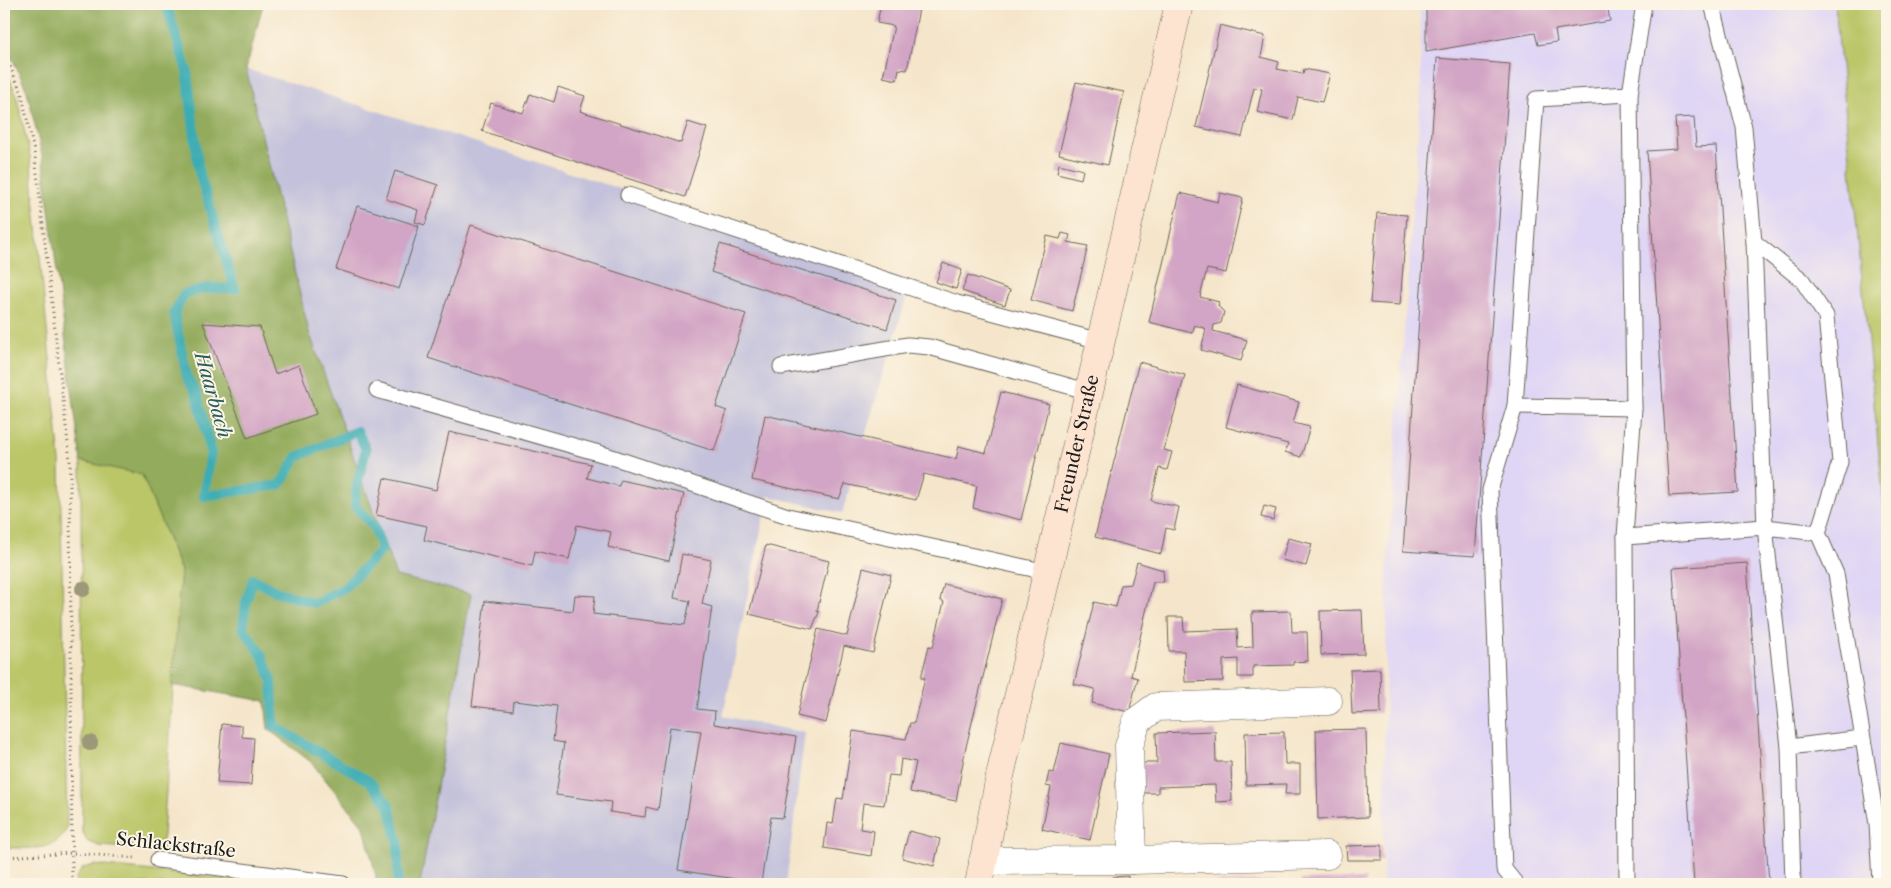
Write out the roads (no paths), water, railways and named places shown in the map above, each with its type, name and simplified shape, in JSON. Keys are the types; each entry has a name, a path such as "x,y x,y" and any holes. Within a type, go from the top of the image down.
{"main road":[{"name":"Freunder Straße","path":"981,873 1047,572 1179,4"}],"street":[{"path":"1132,860 1129,746 1136,722 1156,707 1328,702"},
{"path":"981,873 1132,860 1327,855"}],"lane":[{"path":"1627,884 1624,537 1634,408 1630,94 1644,4"},
{"path":"1712,4 1744,127 1754,242 1765,527 1789,747 1793,884"},
{"path":"1516,884 1504,869 1490,490 1515,406 1536,99 1630,94"},
{"path":"628,195 957,303 1100,341"},
{"path":"1754,242 1802,280 1826,316 1840,462 1818,533 1836,574 1877,824 1880,884"},
{"path":"781,367 908,345 929,347 1090,392"},
{"path":"377,390 609,456 788,516 1047,572"},
{"path":"1515,406 1634,408"},
{"path":"1624,537 1765,527 1818,533"},
{"path":"1789,747 1862,738"},
{"name":"Schlackstraße","path":"158,860 342,884"}],"waterway":[{"name":"Haarbach","path":"166,4 187,71 199,172 235,289 208,288 184,294 174,313 187,377 197,395 211,452 204,496 280,485 297,457 357,431 366,449 357,485 355,506 374,527 382,550 344,588 314,603 275,591 253,579 246,602 243,628 262,655 272,681 274,726 369,781 389,805 398,842 398,884"}]}
